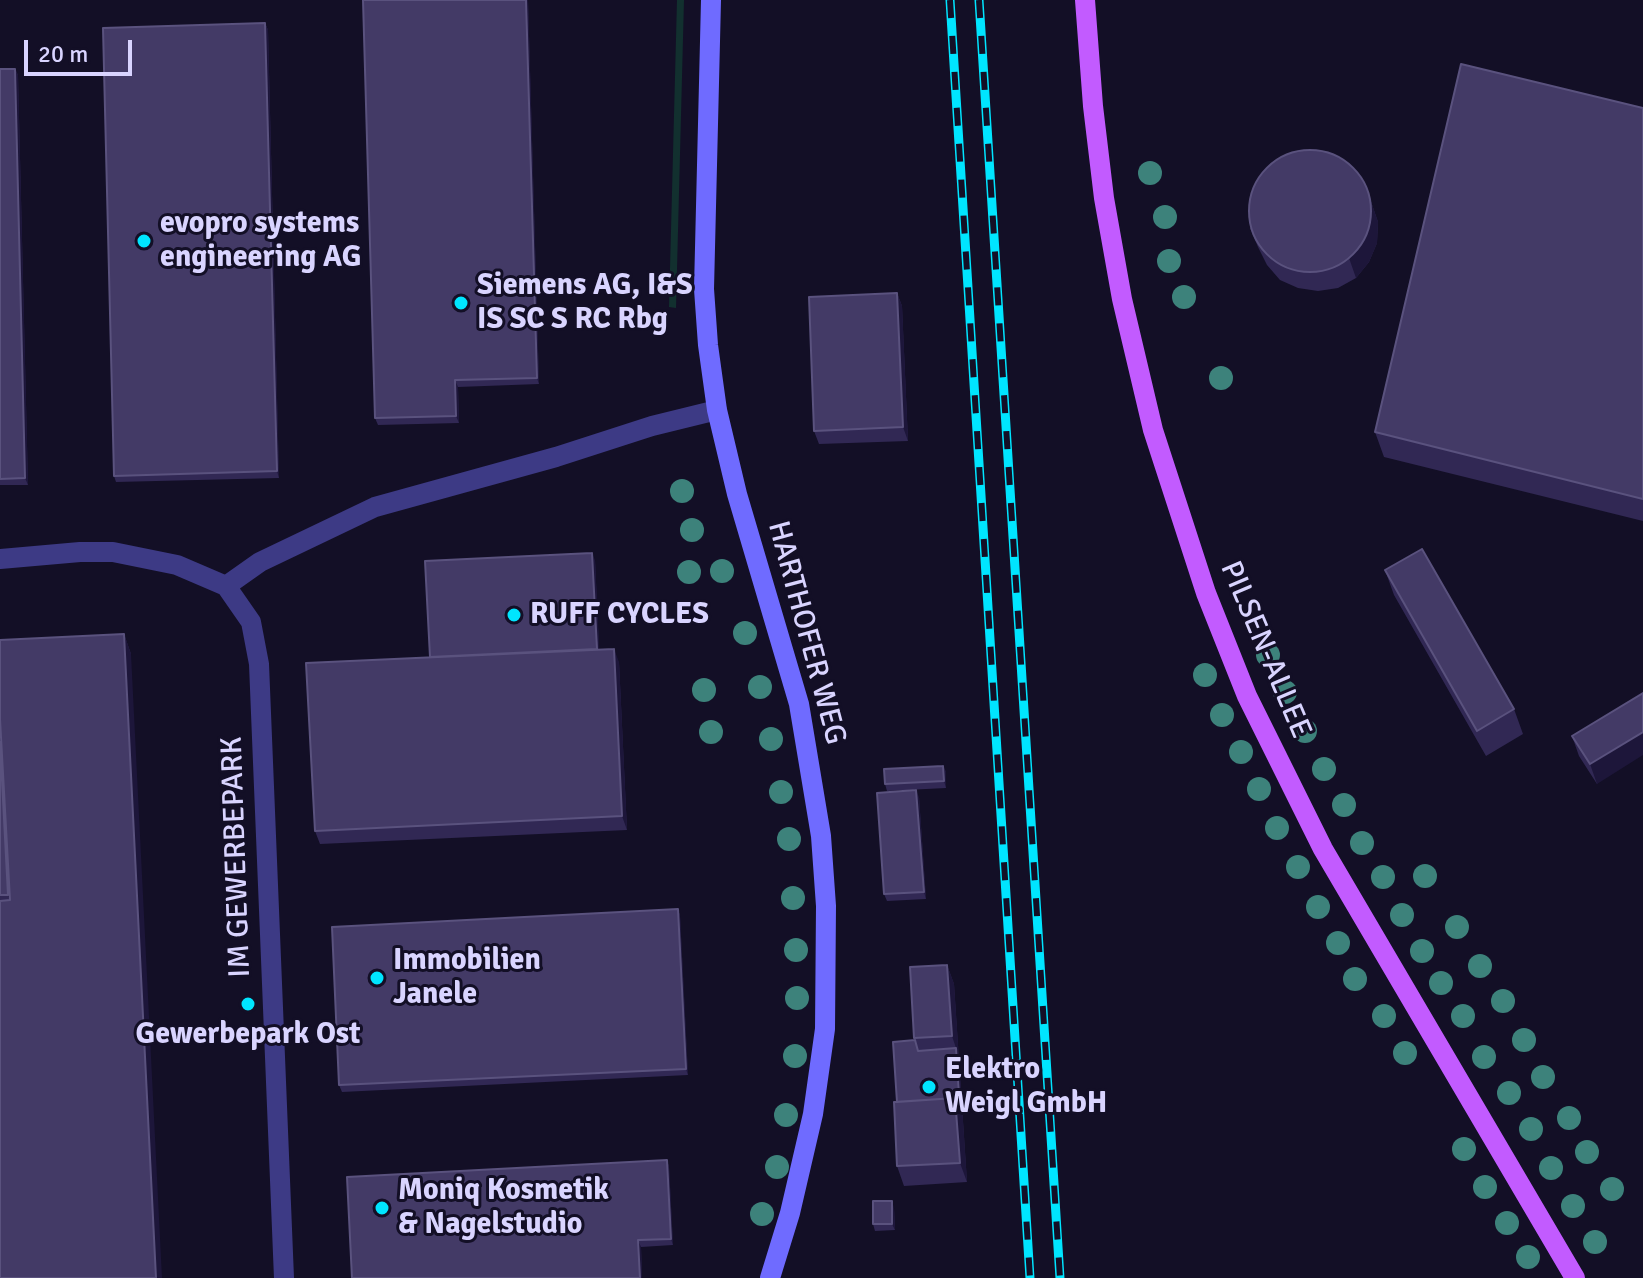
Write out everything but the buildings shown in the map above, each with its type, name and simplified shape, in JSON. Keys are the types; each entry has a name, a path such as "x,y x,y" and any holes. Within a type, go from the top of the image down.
{"main road":[{"name":"PILSEN-ALLEE","path":"1085,0 1102,183 1122,299 1153,430 1206,593 1247,696 1323,849 1573,1272"}],"street":[{"name":"HARTHOFER WEG","path":"711,0 704,289 708,345 717,410 739,501 799,704 821,836 826,906 825,1029 813,1114 790,1213 770,1278"},
{"path":"0,559 113,552 177,565 226,586 260,562 375,507 717,410"},
{"name":"IM GEWERBEPARK","path":"226,586 251,622 259,664 284,1278"}],"green space":[{"path":"677,0 684,0 676,308 669,307"}],"railway":[{"path":"950,0 1030,1278"},
{"path":"979,0 1060,1278"}],"place":[{"name":"evopro systems engineering AG","path":"144,241"},
{"name":"Siemens AG, I&S IS SC S RC Rbg","path":"461,303"},
{"name":"RUFF CYCLES","path":"514,615"},
{"name":"Immobilien Janele","path":"377,978"},
{"name":"Gewerbepark Ost","path":"248,1004"},
{"name":"Elektro Weigl GmbH","path":"929,1087"},
{"name":"Moniq Kosmetik & Nagelstudio","path":"382,1208"}]}
